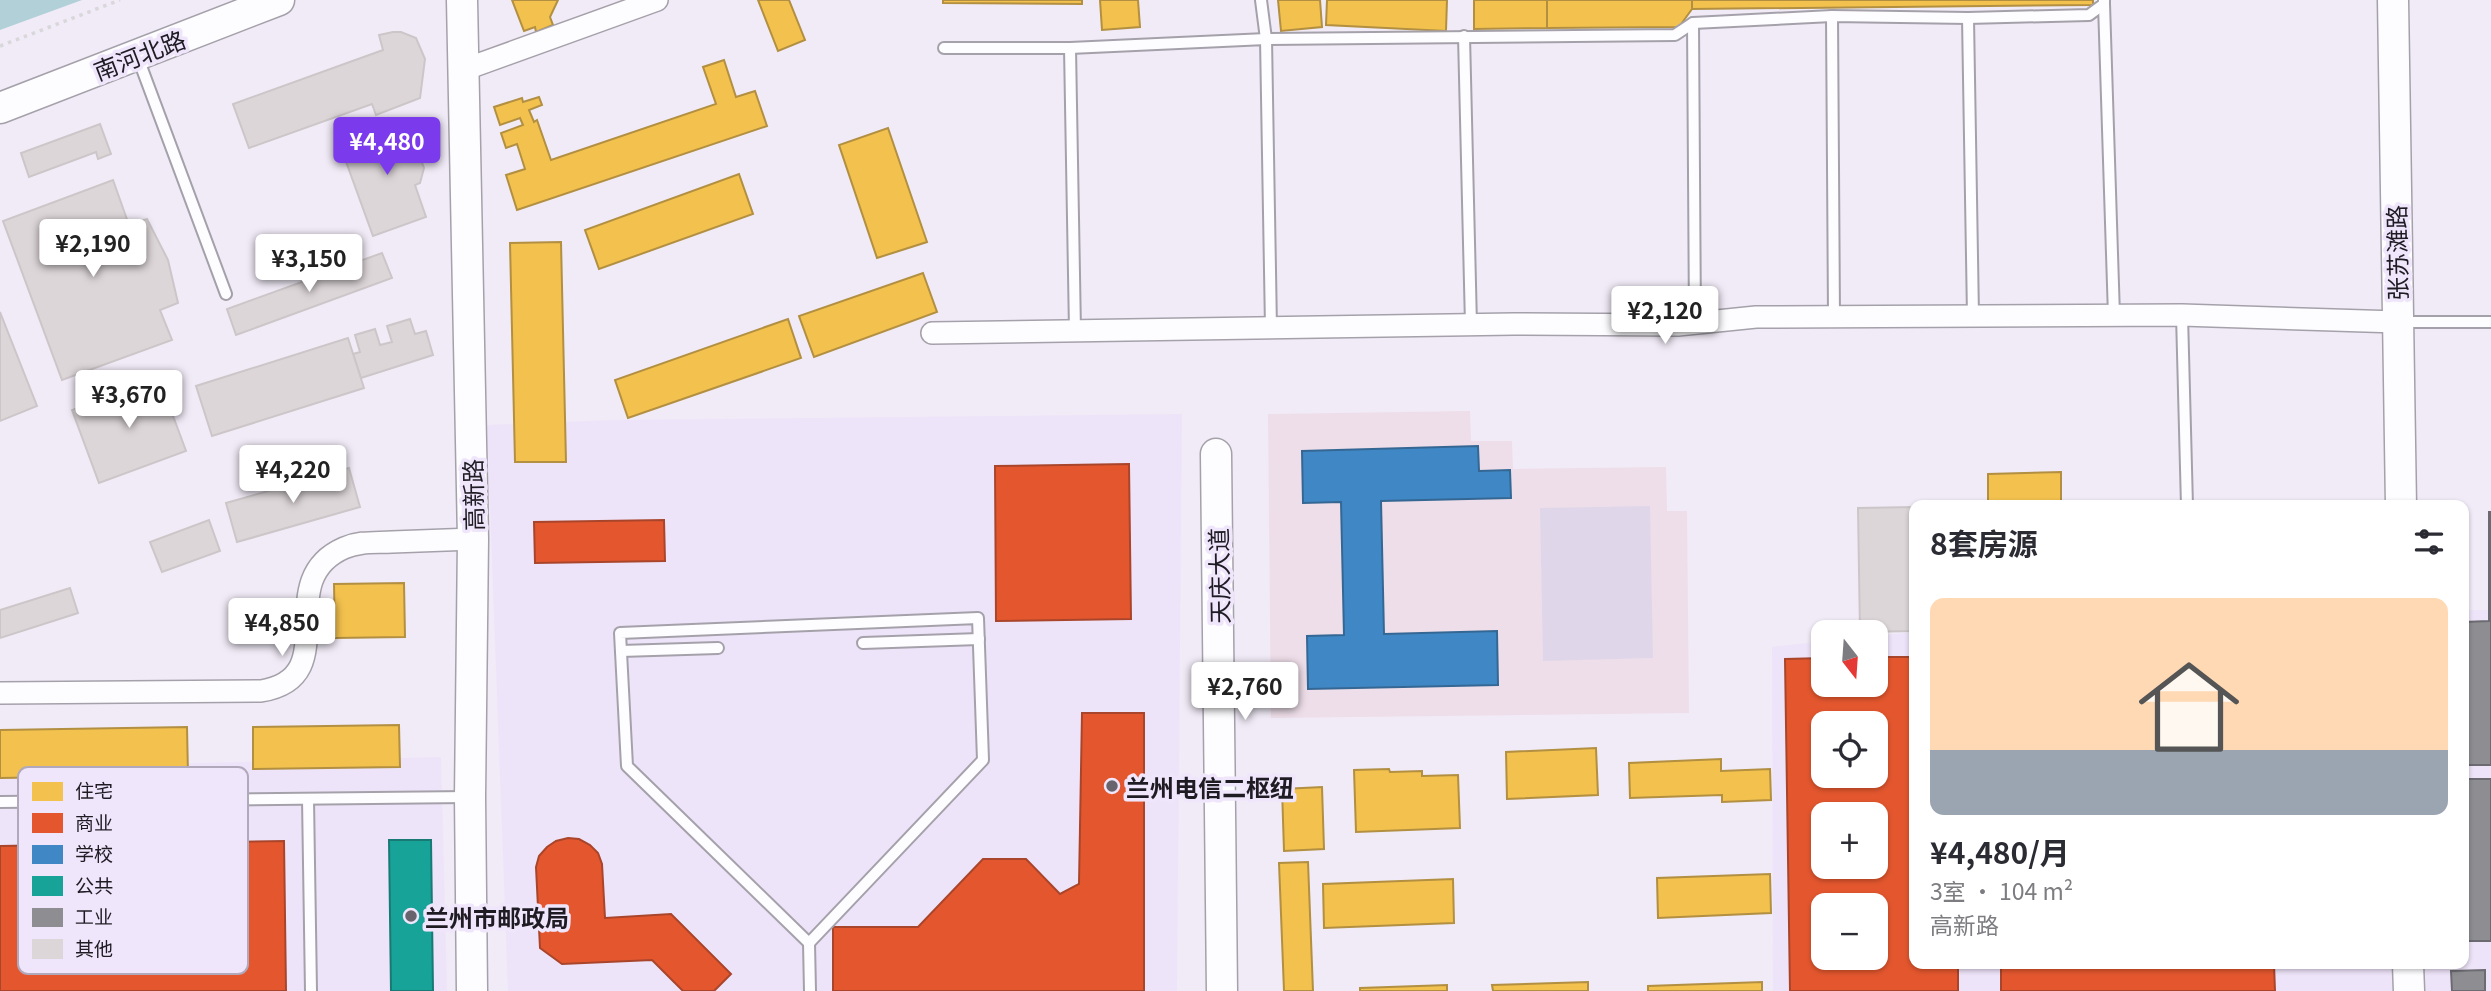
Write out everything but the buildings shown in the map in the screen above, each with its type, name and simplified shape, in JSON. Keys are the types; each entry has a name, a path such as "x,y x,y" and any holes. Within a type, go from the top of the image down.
{"street":[{"name":"南河北路","path":"0,108 279,0"},
{"name":"高新路","path":"462,0 473,539 470,797 472,991"},
{"path":"463,70 657,0"},
{"name":"张苏滩路","path":"2393,0 2401,500"},
{"path":"932,334 1696,323 1756,317 2182,316 2398,322"},
{"name":"天庆大道","path":"1216,454 1222,991"},
{"path":"0,693 275,689 288,683 305,660 306,600 312,579 325,561 342,548 363,542 473,539"},
{"path":"2408,969 2409,991"}],"lane":[{"path":"1261,0 1265,39 1271,328"},
{"path":"944,48 1070,48 1265,39 1675,35 1693,23 1832,16 1968,18 2089,15 2104,2"},
{"path":"2104,2 2114,316"},
{"path":"1832,16 1834,317"},
{"path":"1968,18 1973,316"},
{"path":"1693,23 1696,323"},
{"path":"1464,36 1471,325"},
{"path":"1070,48 1075,331"},
{"path":"136,55 226,294"},
{"path":"2182,316 2187,500"},
{"path":"2398,322 2491,323"},
{"path":"809,943 983,760 978,618 620,633 628,766 809,943 810,991"},
{"path":"863,643 979,639"},
{"path":"621,651 718,648"},
{"path":"248,800 470,797"},
{"path":"307,799 312,991"},
{"path":"0,802 18,802"}],"path":[{"path":"0,46 120,0"}],"shaded area":[{"path":"1470,411 1471,441 1512,441 1513,469 1666,467 1667,511 1687,511 1689,713 1271,718 1268,414"},
{"path":"1182,414 1177,991 508,991 487,425 613,420"},
{"path":"1650,506 1653,658 1543,661 1540,508"},
{"path":"2469,610 2491,610 2491,991 1773,991 1772,647 1811,642 1811,697 1888,697 1888,635 1909,633 1909,969 2469,969"},
{"path":"441,757 447,991 0,991 0,768 18,768 18,974 248,974 248,767 40,767"}],"water":[{"path":"0,0 82,0 0,30"}],"place":[{"name":"兰州电信二枢纽","path":"1112,786"},
{"name":"兰州市邮政局","path":"411,916"}]}
